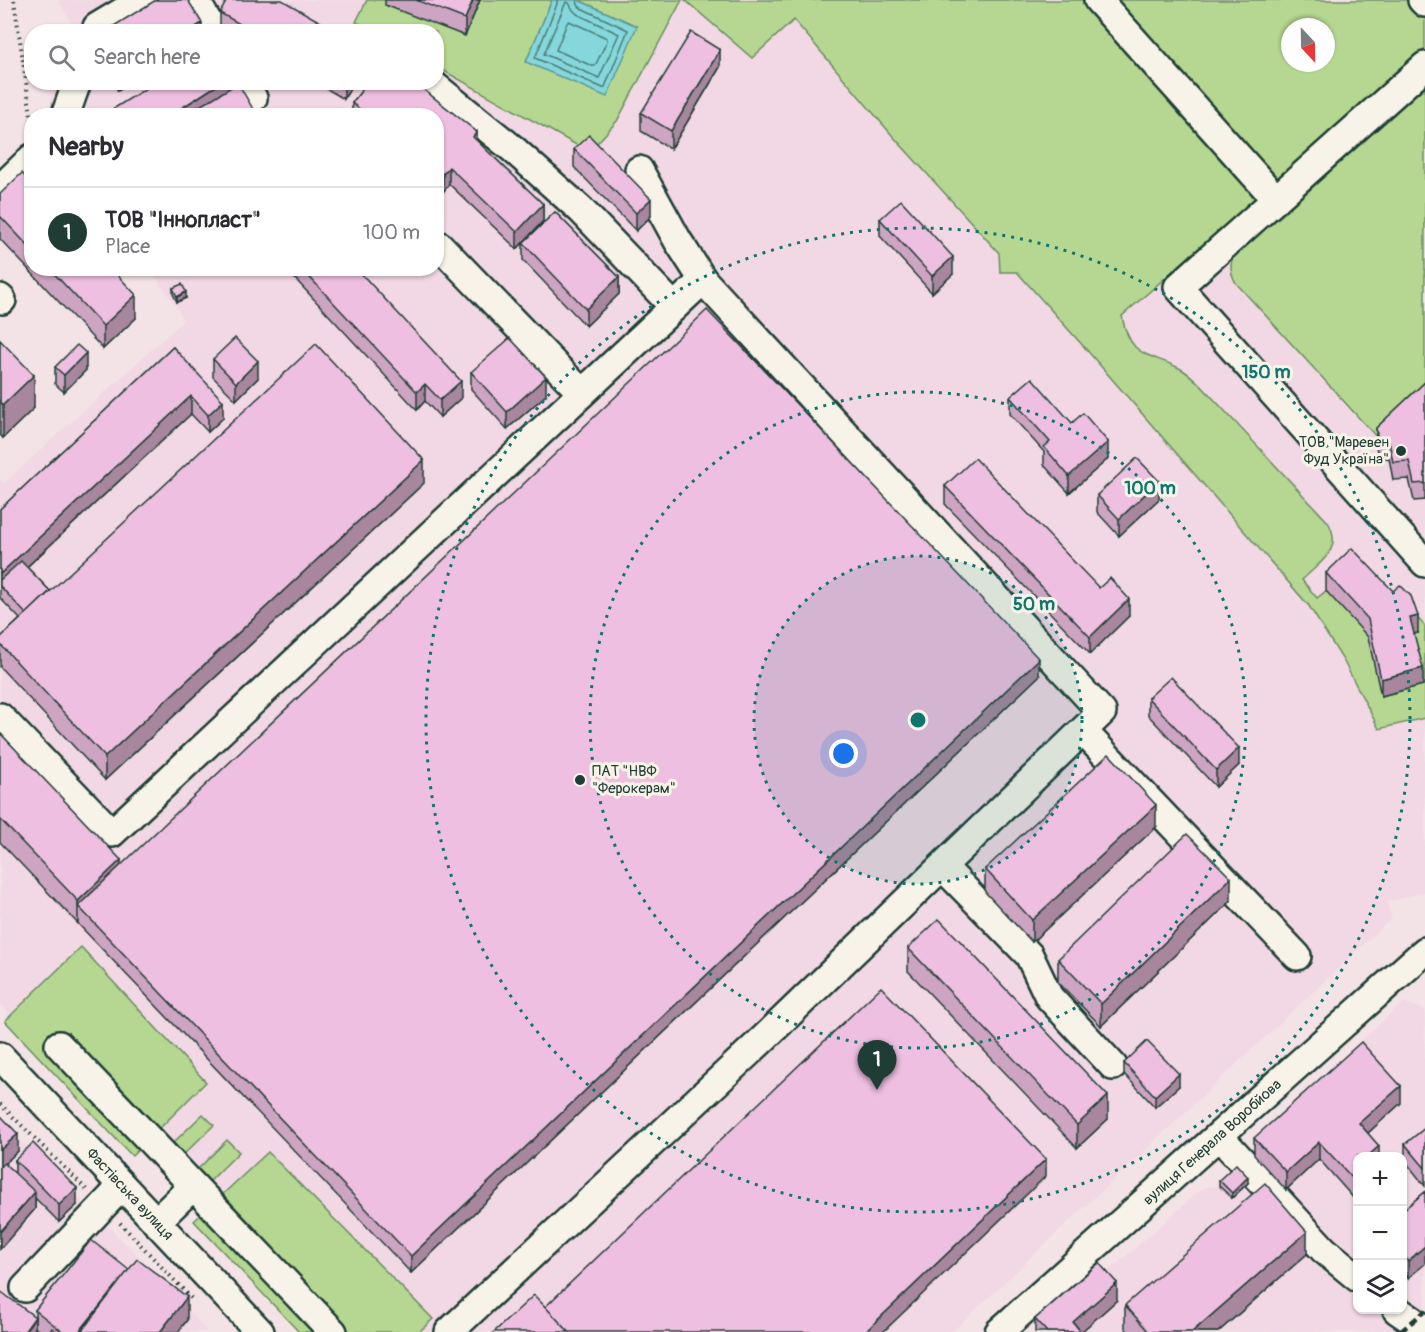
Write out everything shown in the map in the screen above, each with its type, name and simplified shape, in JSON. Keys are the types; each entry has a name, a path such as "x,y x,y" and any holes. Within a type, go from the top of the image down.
{"street":[{"path":"103,24 142,0"},
{"path":"195,0 209,24"},
{"path":"1106,6 1276,199"},
{"path":"1425,66 1178,287 1425,563"},
{"path":"68,108 74,90"},
{"path":"440,90 513,149 572,202 674,307"},
{"path":"0,189 24,166"},
{"path":"449,1332 760,1042 1102,712 703,280 678,242 639,170"},
{"path":"444,250 582,393"},
{"path":"0,717 112,833 703,280"},
{"path":"1083,731 1297,956"},
{"path":"943,867 1029,956 1049,996 1113,1066"},
{"name":"вулиця Генерала Воробйова","path":"999,1332 1423,955"},
{"path":"59,1045 333,1332"},
{"name":"Фастівська вулиця","path":"6,1073 122,1186 260,1332"},
{"path":"1219,1136 1324,1250 1353,1274"},
{"path":"25,1288 122,1186"},
{"path":"156,1222 193,1186"},
{"path":"1403,1314 1425,1329"}],"path":[{"path":"14,0 24,68"},
{"path":"27,90 30,108"}],"shaded area":[{"path":"58,0 1425,0 1425,892 1387,902 1392,918 952,1332 311,1332 0,1004 0,479 4,483 183,321 177,308 155,276 444,276 444,108 52,108 49,90 444,90 444,24 73,24"},
{"path":"1404,1002 1425,1010 1425,1332 1040,1332 1204,1187 1219,1186 1360,1060 1359,1042"},
{"path":"0,1121 149,1266 208,1332 0,1332"}],"green space":[{"path":"367,0 552,0 526,62 637,26 578,0 682,0 617,121 589,152 444,71 444,24 360,24 356,22"},
{"path":"685,0 1085,0 1259,195 1122,316 1129,339 1140,351 1177,367 1195,379 1328,522 1332,532 1332,548 1328,555 1302,580 1317,598 1326,591 1371,569 1425,626 1425,718 1379,729 1343,660 1309,606 1017,272 1000,272 999,253 891,134 794,20 752,58"},
{"path":"1118,0 1411,0 1425,15 1425,49 1274,182 1120,6"},
{"path":"1425,83 1425,400 1380,441 1236,283 1231,262 1233,254"},
{"path":"81,947 206,1082 132,1156 5,1021"},
{"path":"203,1114 214,1125 183,1155 172,1144"},
{"path":"227,1140 239,1152 209,1182 197,1170"},
{"path":"268,1152 433,1319 419,1332 299,1332 194,1221"}],"water":[{"path":"552,0 578,0 637,26 607,97 526,62"}],"building":[{"path":"156,0 188,0 202,23 200,24 117,24"},
{"path":"227,0 282,0 324,24 240,24 220,13"},
{"path":"416,0 473,0 465,19"},
{"path":"691,32 720,50 671,131 641,113"},
{"path":"143,90 210,90 181,108 115,108"},
{"path":"226,90 242,90 252,108 196,108"},
{"path":"362,90 424,90 477,132 473,137 543,204 517,232 449,167 444,173 444,108 358,108 352,103"},
{"path":"589,135 651,199 636,213 574,149"},
{"path":"22,173 24,175 24,242 0,216 0,194"},
{"path":"901,200 953,257 932,276 880,219"},
{"path":"555,212 619,277 586,309 523,243"},
{"path":"56,276 118,276 136,295 103,326"},
{"path":"308,276 363,276 461,381 440,400 425,384 417,392"},
{"path":"182,284 186,292 177,297 173,288"},
{"name":"ПАТ \"НВФ \"Ферокерам\"","path":"707,310 1039,659 411,1256 78,906"},
{"path":"235,338 258,361 236,383 213,359"},
{"path":"510,338 546,377 507,412 471,372"},
{"path":"0,340 34,375 3,405 0,402"},
{"path":"316,344 424,460 105,757 0,644 0,638"},
{"path":"77,345 86,353 64,375 55,367"},
{"path":"173,347 223,401 208,415 191,396 0,574 0,509"},
{"path":"1032,378 1072,423 1083,413 1108,442 1069,476 1044,447 1050,442 1010,397"},
{"name":"ТОВ \"Маревен Фуд Україна\"","path":"1425,382 1425,483 1414,484 1409,461 1393,462 1389,441 1378,442 1376,428"},
{"path":"975,458 1099,588 1110,578 1129,599 1090,637 945,486"},
{"path":"1137,458 1159,481 1119,519 1097,495"},
{"path":"1352,548 1393,591 1400,585 1411,596 1418,616 1410,618 1423,668 1381,679 1368,619 1326,573"},
{"path":"21,561 50,591 26,614 0,586 0,580"},
{"path":"1171,677 1239,748 1216,770 1148,698"},
{"path":"0,733 121,860 78,901 0,819"},
{"path":"1109,754 1156,805 1032,920 985,869"},
{"path":"1187,834 1231,878 1101,1004 1058,959"},
{"path":"939,919 1108,1096 1077,1125 908,948"},
{"path":"881,987 1046,1159 865,1332 569,1332 545,1307"},
{"path":"1147,1041 1179,1074 1155,1096 1124,1063"},
{"path":"1361,1042 1401,1086 1359,1123 1379,1146 1372,1152 1353,1152 1353,1179 1319,1142 1286,1172 1254,1138"},
{"path":"0,1115 18,1134 0,1150"},
{"path":"1425,1128 1425,1168 1405,1144"},
{"path":"33,1143 77,1188 59,1205 15,1160"},
{"path":"4,1163 35,1192 0,1232 0,1167"},
{"path":"1236,1164 1248,1177 1232,1193 1219,1180"},
{"path":"1265,1183 1307,1232 1192,1332 1149,1332 1125,1305"},
{"path":"1425,1192 1425,1246 1408,1261 1407,1260 1407,1207"},
{"path":"91,1240 129,1270 79,1332 63,1332 35,1310"},
{"path":"137,1259 187,1297 160,1332 81,1332"},
{"path":"1099,1263 1117,1283 1073,1322 1081,1332 1047,1332 1035,1319"},
{"path":"0,1291 35,1317 24,1332 0,1332"},
{"path":"534,1295 569,1332 494,1332"}],"railway":[{"path":"1400,1332 1425,1311"}],"place":[{"name":"ТОВ \"Маревен Фуд Україна\"","path":"1401,451"},
{"name":"ПАТ \"НВФ \"Ферокерам\"","path":"580,780"},
{"name":"ТОВ \"Іннопласт\"","path":"877,1090"}]}
